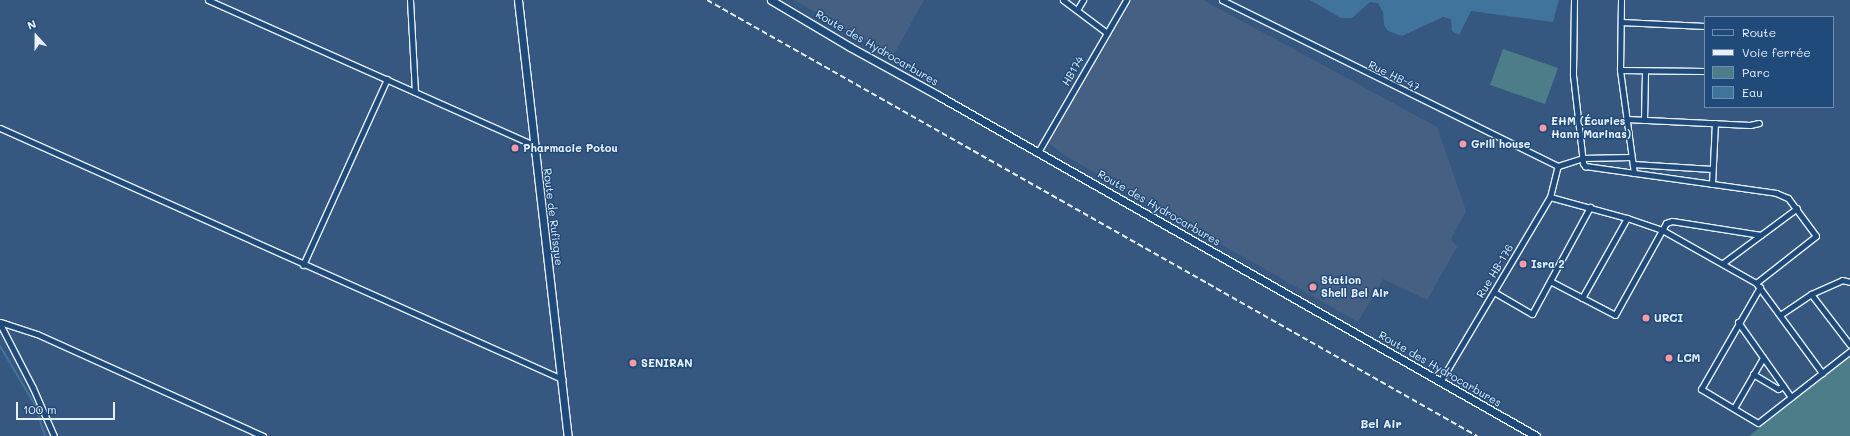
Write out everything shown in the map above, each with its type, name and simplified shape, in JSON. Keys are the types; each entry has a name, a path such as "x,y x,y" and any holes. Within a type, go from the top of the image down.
{"street":[{"path":"208,0 533,145"},
{"path":"410,0 415,92"},
{"name":"Route de Rufisque","path":"518,0 533,145 568,436"},
{"name":"Route des Hydrocarbures","path":"771,0 856,50 1536,436"},
{"path":"1064,0 1107,33"},
{"path":"1077,10 1083,0"},
{"name":"HB174","path":"1038,152 1126,0"},
{"name":"Rue HB-47","path":"1222,0 1558,166"},
{"path":"1574,0 1574,75 1582,158 1585,166 1776,193 1788,198 1816,233 1815,238 1756,283"},
{"path":"1622,0 1620,70 1634,173"},
{"path":"1621,22 1704,26"},
{"path":"1620,70 1704,71"},
{"path":"1644,120 1645,71"},
{"path":"303,264 386,80"},
{"path":"1626,119 1750,125 1759,123"},
{"path":"1712,184 1714,123"},
{"path":"0,128 562,379"},
{"path":"1558,166 1582,158 1631,156"},
{"path":"1633,164 1712,169"},
{"name":"Rue HB-176","path":"1440,382 1550,196 1558,166"},
{"path":"1550,196 1628,218 1664,231 1756,283 1822,373"},
{"path":"1494,292 1532,314 1590,207"},
{"path":"1723,263 1797,208"},
{"path":"1582,298 1628,218"},
{"path":"1550,281 1613,314 1618,314 1664,231 1666,223 1672,221 1761,235"},
{"path":"1780,315 1812,294 1842,280 1850,282"},
{"path":"1760,287 1738,322 1701,389 1758,423 1850,351"},
{"path":"1812,294 1850,345"},
{"path":"1738,322 1791,397"},
{"path":"0,323 36,393 54,436"},
{"path":"0,323 37,334 263,436"},
{"path":"1734,408 1763,358"},
{"path":"1753,374 1778,389 1783,386"}],"shaded area":[{"path":"794,0 924,0 893,56"},
{"path":"1132,0 1203,0 1437,127 1466,211 1451,239 1457,247 1427,300 1383,279 1358,322 1064,155 1049,143"}],"green space":[{"path":"1503,49 1558,68 1545,104 1490,85"},
{"path":"1850,357 1850,436 1749,436"}],"water":[{"path":"1310,0 1559,0 1553,22 1471,11 1459,35 1452,31 1451,19 1443,17 1402,36 1388,31 1384,25 1383,12 1378,3 1370,2 1352,18 1341,18"}],"waterway":[{"path":"0,346 35,405 45,436"}],"railway":[{"path":"707,0 1477,436"}],"place":[{"name":"EHM (Écuries Hann Marinas)","path":"1543,128"},
{"name":"Grill house","path":"1463,144"},
{"name":"Pharmacie Potou","path":"515,148"},
{"name":"Isra 2","path":"1523,264"},
{"name":"Station Shell Bel Air","path":"1313,287"},
{"name":"URCI","path":"1646,318"},
{"name":"LCM","path":"1669,358"},
{"name":"SENIRAN","path":"633,363"}],"district":[{"name":"Bel Air","path":"1381,424"}]}
